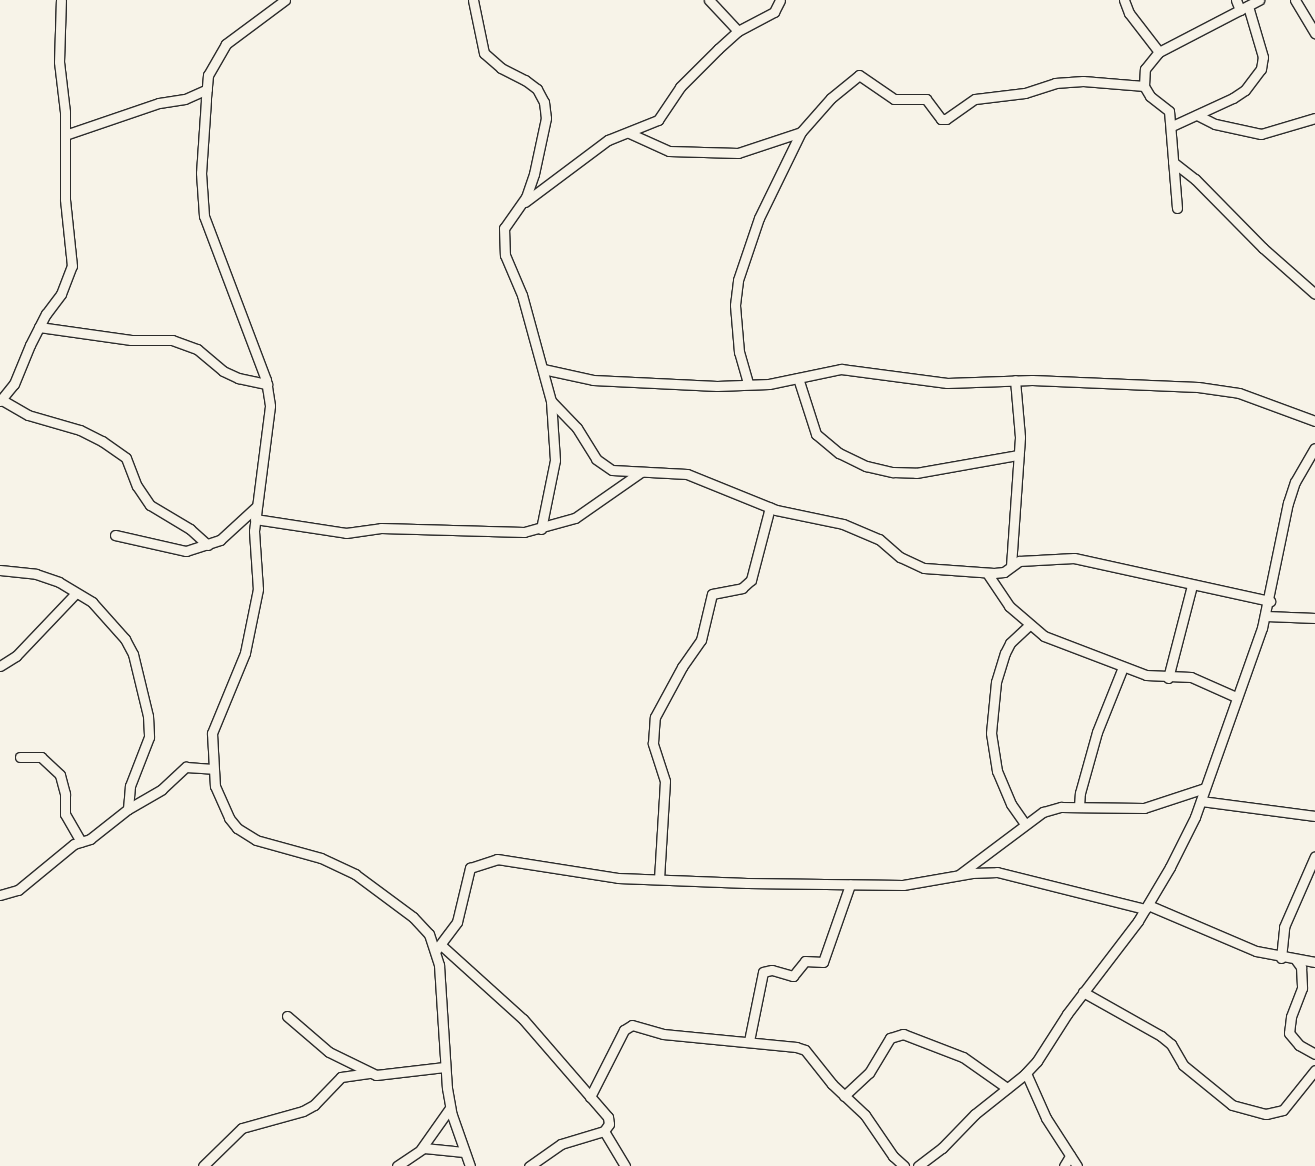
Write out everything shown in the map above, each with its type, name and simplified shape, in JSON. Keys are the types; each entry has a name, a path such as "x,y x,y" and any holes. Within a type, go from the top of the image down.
{"street":[{"path":"61,0 59,62 65,135 65,198 72,266 61,294 39,326 14,384 1,401 28,415 80,430 102,441 126,458 137,486 150,505 190,529 208,545"},
{"path":"285,0 226,44 215,58 207,89 201,173 204,216 267,384 270,406 256,507 254,562 258,589 245,653 212,733 213,769 220,800 237,828 256,840 322,858 355,874 413,917 438,947 524,1019 608,1117 609,1124 604,1131 561,1144 529,1166"},
{"path":"474,0 484,53 501,68 526,80 537,89 544,102 546,118 541,144 522,203 504,228 502,236 504,255 522,294 551,401 555,460 541,529"},
{"path":"710,0 738,31"},
{"path":"522,203 608,140 658,120 680,88 738,31 774,12 780,0"},
{"path":"1124,0 1129,13 1159,52"},
{"path":"1172,126 1245,90 1261,69 1262,52 1244,8 1236,0"},
{"path":"1177,208 1172,126 1169,111 1150,96 1144,86 1145,69 1149,60 1159,52 1259,0"},
{"path":"1295,0 1315,33"},
{"path":"748,383 739,352 735,305 738,280 759,218 801,132 830,98 859,75 894,99 926,100 941,119 946,119 974,99 1025,93 1055,83 1083,81 1144,86"},
{"path":"65,135 159,103 185,99 207,89"},
{"path":"1197,115 1224,126 1261,134 1315,118"},
{"path":"629,133 669,150 738,152 801,132"},
{"path":"1173,162 1195,179 1263,248 1315,294"},
{"path":"39,326 131,340 172,340 197,349 223,371 238,378 267,384"},
{"path":"543,369 593,380 717,386 798,378 841,369 947,383 1015,380 1198,387 1239,393 1315,421"},
{"path":"798,378 816,434 839,453 866,466 893,472 916,473 1018,455"},
{"path":"1011,566 1018,455 1019,408 1015,380"},
{"path":"551,401 577,428 596,459 612,470 687,474 770,507 860,529 879,539 900,557 924,568 1004,572 1019,561 1074,558 1270,601"},
{"path":"918,1166 942,1148 975,1114 1026,1073 1146,907 1206,788 1236,697 1266,616 1288,503 1295,482 1315,448"},
{"path":"256,519 346,533 381,528 492,533 541,529 589,510 643,471"},
{"path":"116,535 176,551 208,545 220,540 256,507"},
{"path":"659,879 665,781 653,743 653,722 671,684 701,640 712,594 742,588 752,580 770,507"},
{"path":"0,570 36,574 76,593 92,602 125,639 133,654 148,716 148,737 130,786 128,809"},
{"path":"987,572 1008,606 1029,625 1070,648 1123,667 1168,678 1191,677 1236,697"},
{"path":"1168,678 1192,585"},
{"path":"0,666 16,656 76,593"},
{"path":"1266,616 1315,618"},
{"path":"1025,824 1011,804 997,772 991,733 996,682 1005,653 1010,643 1029,625"},
{"path":"1079,806 1097,732 1123,667"},
{"path":"20,757 41,757 60,776 65,794 65,814 81,842"},
{"path":"0,895 18,890 81,842 90,839 128,809 162,789 186,768 213,769"},
{"path":"958,875 1043,812 1079,806 1144,808 1206,788"},
{"path":"1201,801 1315,816"},
{"path":"1281,958 1284,927 1315,856"},
{"path":"470,1166 450,1108 445,1068 438,947 457,922 470,868 485,861 534,863 618,878 850,885 903,886 958,875 997,872 1146,907 1256,951 1281,958 1315,962"},
{"path":"749,1041 763,972 772,970 793,976 805,961 823,962 850,885"},
{"path":"1296,960 1303,976 1302,988 1291,1017 1289,1033 1299,1045 1315,1054"},
{"path":"1083,992 1162,1036 1171,1044 1183,1065 1232,1104 1266,1114 1283,1110 1315,1070"},
{"path":"287,1016 328,1052 371,1073"},
{"path":"590,1096 624,1030 632,1025 663,1034 749,1041 805,1050 844,1096 865,1115 893,1156 904,1166"},
{"path":"844,1096 869,1073 890,1038 903,1034 963,1057 1007,1088"},
{"path":"203,1166 242,1128 303,1111 314,1105 340,1077 371,1073 398,1074 445,1068"},
{"path":"1026,1073 1034,1095 1076,1166"},
{"path":"397,1166 421,1149 450,1108"},
{"path":"604,1131 625,1166"},
{"path":"421,1149 464,1152"},
{"path":"1064,1166 1070,1156"}]}
